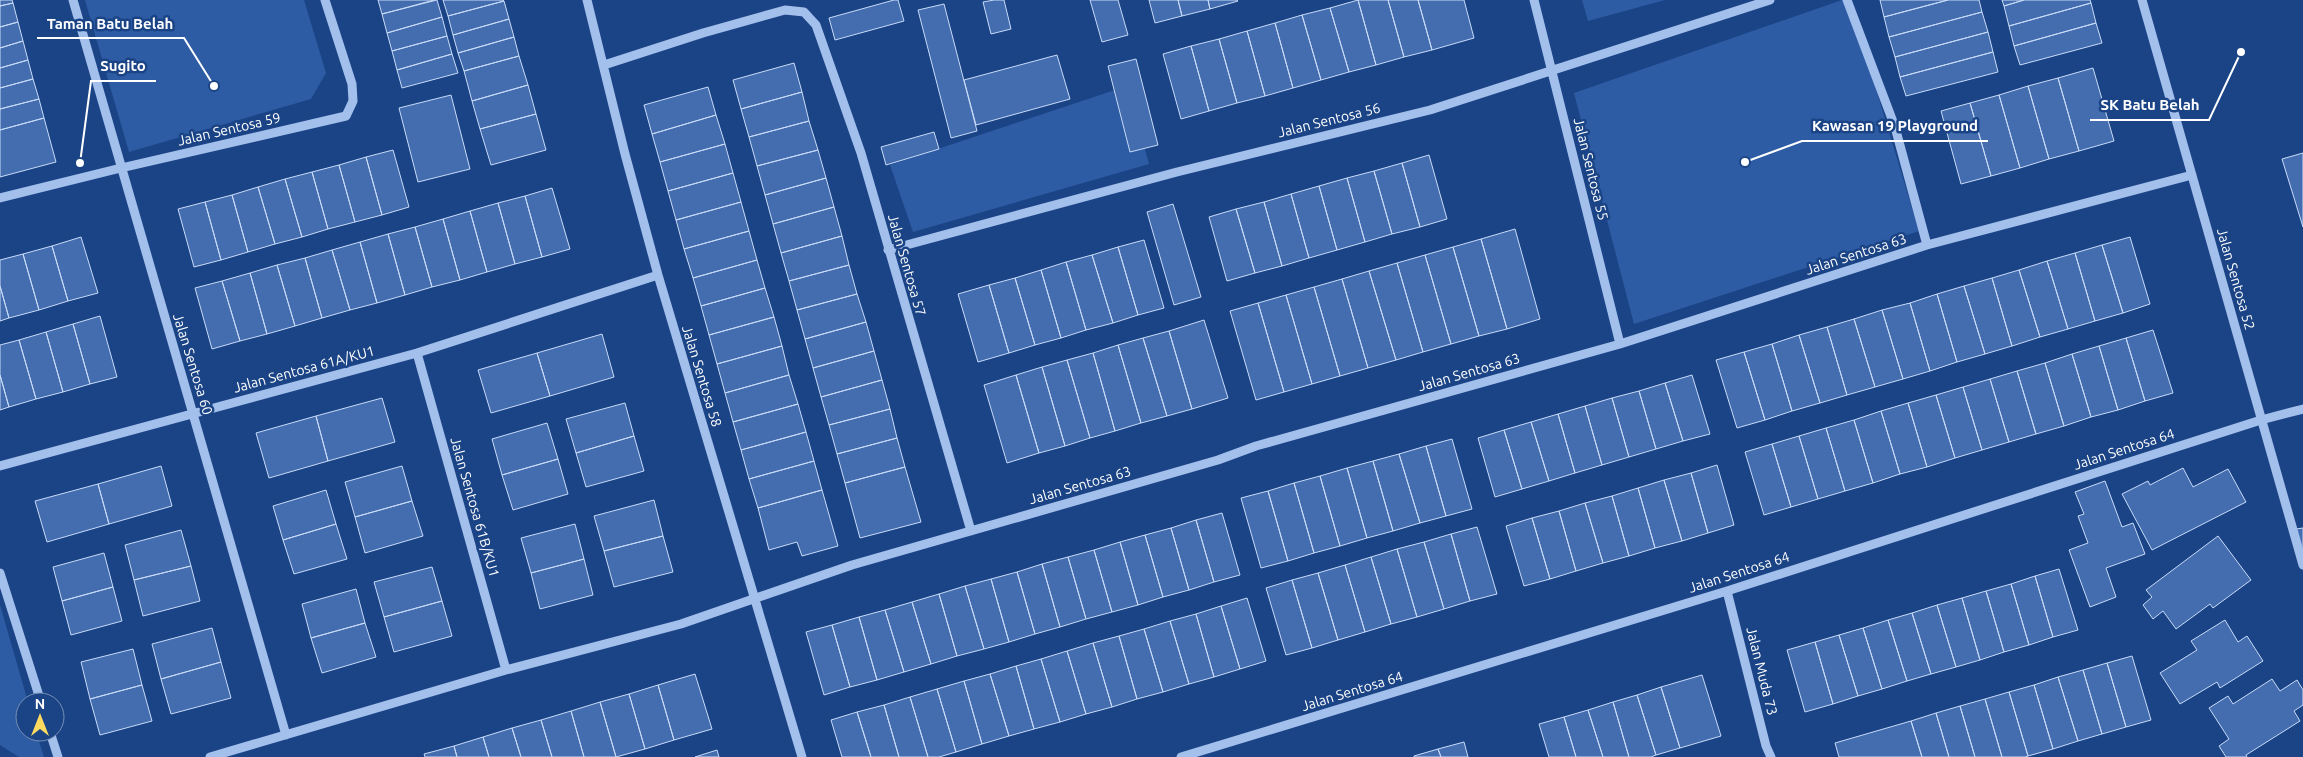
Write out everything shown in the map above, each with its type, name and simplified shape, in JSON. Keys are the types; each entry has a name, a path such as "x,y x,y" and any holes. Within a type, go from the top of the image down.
{"street":[{"name":"Jalan Sentosa 60","path":"73,0 286,735"},
{"name":"Jalan Sentosa 59","path":"0,198 346,116 353,101 352,84 325,0"},
{"name":"Jalan Sentosa 58","path":"587,0 625,154 658,275 802,757"},
{"name":"Jalan Sentosa 55","path":"1534,0 1620,344"},
{"name":"Jalan Sentosa 56","path":"888,250 1177,172 1430,110 1551,69 1770,0"},
{"path":"1847,0 1895,127 1927,245"},
{"name":"Jalan Sentosa 52","path":"2142,0 2303,565"},
{"name":"Jalan Sentosa 57","path":"604,64 785,10 804,12 816,25 861,153 970,531"},
{"name":"Jalan Sentosa 63","path":"210,757 506,670 682,624 852,565 1218,460 1256,446 1620,344 1927,245 2192,175"},
{"name":"Jalan Sentosa 61A/KU1","path":"0,466 417,353 658,275"},
{"name":"Jalan Sentosa 61B/KU1","path":"417,353 506,670"},
{"name":"Jalan Sentosa 64","path":"1181,757 1728,591 2262,420 2303,409"},
{"path":"0,573 38,692"},
{"name":"Jalan Muda 73","path":"1728,591 1766,746 1771,757"},
{"path":"53,742 58,757"}],"shaded area":[{"path":"85,0 304,0 326,73 311,99 129,152"},
{"path":"1582,0 1665,0 1588,21"},
{"path":"1842,0 1849,0 1919,231 1634,324 1574,93"},
{"path":"1127,86 1149,164 913,232 890,165"},
{"path":"0,605 25,692 15,692 15,742 39,742 44,757 19,757 0,745"}],"building":[{"path":"0,0 12,0 13,3 0,6"},
{"path":"378,0 434,0 382,14"},
{"path":"437,0 442,17 387,33 382,14"},
{"path":"443,0 503,0 504,1 448,16"},
{"path":"898,0 904,21 835,40 829,18"},
{"path":"1004,0 1011,29 991,34 983,2"},
{"path":"1090,0 1118,0 1128,35 1102,42"},
{"path":"1149,0 1178,0 1182,16 1155,23"},
{"path":"1178,0 1208,0 1210,9 1182,16"},
{"path":"1208,0 1237,0 1238,1 1210,9"},
{"path":"1358,0 1388,0 1404,57 1376,65"},
{"path":"1358,0 1376,65 1349,72 1330,8"},
{"path":"1388,0 1418,0 1432,50 1404,57"},
{"path":"1418,0 1464,0 1474,38 1432,50"},
{"path":"1880,0 1948,0 1884,17"},
{"path":"1948,0 1979,0 1982,12 1889,37 1884,17"},
{"path":"2002,0 2024,0 2004,6"},
{"path":"2024,0 2090,0 2091,3 2009,26 2004,6"},
{"path":"504,1 509,19 453,35 448,16"},
{"path":"13,3 18,22 0,27 0,6"},
{"path":"2091,3 2096,23 2014,46 2009,26"},
{"path":"944,4 977,131 951,138 918,10"},
{"path":"1330,8 1349,72 1321,80 1302,15"},
{"path":"1982,12 1988,32 1895,57 1889,37"},
{"path":"1302,15 1321,80 1293,88 1275,23"},
{"path":"442,17 447,36 392,51 387,33"},
{"path":"509,19 514,37 458,53 453,35"},
{"path":"18,22 23,41 0,48 0,27"},
{"path":"1275,23 1293,88 1265,96 1247,31"},
{"path":"2096,23 2102,43 2020,65 2014,46"},
{"path":"1247,31 1265,96 1237,103 1219,39"},
{"path":"1988,32 1993,52 1900,77 1895,57"},
{"path":"447,36 452,54 397,70 392,51"},
{"path":"514,37 519,56 464,71 458,53"},
{"path":"1219,39 1237,103 1209,111 1191,46"},
{"path":"23,41 28,60 0,68 0,48"},
{"path":"1191,46 1209,111 1181,119 1163,54"},
{"path":"1993,52 1998,72 1906,96 1900,77"},
{"path":"452,54 458,73 402,88 397,70"},
{"path":"1057,55 1070,99 976,125 964,80"},
{"path":"519,56 528,85 472,101 464,71"},
{"path":"1136,59 1158,145 1130,152 1108,66"},
{"path":"28,60 33,79 0,88 0,68"},
{"path":"794,63 802,92 741,109 733,80"},
{"path":"2093,68 2114,141 2079,151 2058,78"},
{"path":"2058,78 2079,151 2049,159 2028,86"},
{"path":"33,79 39,99 0,109 0,88"},
{"path":"528,85 536,114 480,129 472,101"},
{"path":"2028,86 2049,159 2020,168 1999,95"},
{"path":"708,87 716,115 652,134 644,105"},
{"path":"802,92 809,121 749,137 741,109"},
{"path":"451,95 470,169 418,182 399,108"},
{"path":"1999,95 2020,168 1991,176 1970,103"},
{"path":"39,99 44,118 0,130 0,109"},
{"path":"1970,103 1991,176 1961,184 1941,111"},
{"path":"536,114 546,150 491,165 480,129"},
{"path":"716,115 725,144 660,162 652,134"},
{"path":"44,118 56,162 0,177 0,130"},
{"path":"809,121 818,150 757,166 749,137"},
{"path":"934,132 939,149 886,165 881,147"},
{"path":"725,144 733,173 668,191 660,162"},
{"path":"393,150 409,207 382,215 366,157"},
{"path":"818,150 826,178 765,195 757,166"},
{"path":"2303,153 2303,227 2282,159"},
{"path":"1429,155 1447,219 1420,227 1402,163"},
{"path":"366,157 382,215 355,222 339,165"},
{"path":"1402,163 1420,227 1392,234 1374,171"},
{"path":"339,165 355,222 328,229 312,172"},
{"path":"1374,171 1392,234 1365,242 1347,178"},
{"path":"312,172 328,229 302,237 285,179"},
{"path":"733,173 741,202 676,220 668,191"},
{"path":"826,178 834,207 773,224 765,195"},
{"path":"1347,178 1365,242 1337,250 1319,186"},
{"path":"285,179 302,237 275,244 258,187"},
{"path":"1319,186 1337,250 1309,258 1291,194"},
{"path":"258,187 275,244 248,252 232,195"},
{"path":"552,188 570,249 542,257 525,196"},
{"path":"1291,194 1309,258 1282,266 1264,202"},
{"path":"232,195 248,252 221,260 205,202"},
{"path":"525,196 542,257 515,264 498,203"},
{"path":"205,202 221,260 194,267 178,209"},
{"path":"741,202 749,231 684,249 676,220"},
{"path":"1264,202 1282,266 1255,273 1236,209"},
{"path":"498,203 515,264 487,272 470,211"},
{"path":"1173,204 1201,297 1174,305 1147,212"},
{"path":"834,207 842,236 781,253 773,224"},
{"path":"1236,209 1255,273 1227,281 1209,217"},
{"path":"470,211 487,272 460,280 443,219"},
{"path":"443,219 460,280 432,287 415,227"},
{"path":"415,227 432,287 405,295 388,234"},
{"path":"1515,229 1540,319 1507,329 1481,239"},
{"path":"749,231 757,260 693,278 684,249"},
{"path":"388,234 405,295 377,303 360,242"},
{"path":"842,236 849,265 789,281 781,253"},
{"path":"81,237 98,293 68,301 52,246"},
{"path":"2130,237 2150,304 2123,313 2102,245"},
{"path":"1481,239 1507,329 1479,336 1453,247"},
{"path":"1144,240 1164,308 1138,315 1118,247"},
{"path":"360,242 377,303 350,310 332,250"},
{"path":"2102,245 2123,313 2095,321 2075,253"},
{"path":"52,246 68,301 39,310 23,254"},
{"path":"1118,247 1138,315 1113,323 1092,255"},
{"path":"1453,247 1479,336 1451,344 1425,255"},
{"path":"332,250 350,310 322,318 305,258"},
{"path":"2075,253 2095,321 2068,329 2047,261"},
{"path":"23,254 39,310 9,318 0,286 0,260"},
{"path":"1092,255 1113,323 1086,330 1066,262"},
{"path":"1425,255 1451,344 1423,352 1397,263"},
{"path":"305,258 322,318 295,326 277,265"},
{"path":"757,260 765,288 701,306 693,278"},
{"path":"2047,261 2068,329 2040,337 2019,270"},
{"path":"1066,262 1086,330 1061,338 1041,270"},
{"path":"1397,263 1423,352 1396,360 1369,271"},
{"path":"277,265 295,326 267,334 250,273"},
{"path":"849,265 857,294 797,310 789,281"},
{"path":"1041,270 1061,338 1035,345 1015,278"},
{"path":"2019,270 2040,337 2012,346 1992,278"},
{"path":"1369,271 1396,360 1368,368 1342,279"},
{"path":"250,273 267,334 240,341 222,281"},
{"path":"1015,278 1035,345 1009,353 989,285"},
{"path":"1992,278 2012,346 1985,354 1964,286"},
{"path":"1342,279 1368,368 1340,376 1314,287"},
{"path":"222,281 240,341 212,349 195,288"},
{"path":"989,285 1009,353 978,362 958,294"},
{"path":"0,286 9,318 0,321"},
{"path":"1964,286 1985,354 1957,362 1937,294"},
{"path":"1314,287 1340,376 1312,384 1286,295"},
{"path":"765,288 774,317 709,335 701,306"},
{"path":"857,294 866,322 805,339 797,310"},
{"path":"1937,294 1957,362 1930,371 1910,303"},
{"path":"1286,295 1312,384 1284,392 1258,303"},
{"path":"1258,303 1284,392 1256,400 1230,311"},
{"path":"1910,303 1930,371 1903,379 1882,310"},
{"path":"1882,310 1903,379 1875,387 1854,319"},
{"path":"100,316 117,377 90,384 73,324"},
{"path":"774,317 782,346 717,364 709,335"},
{"path":"1854,319 1875,387 1847,395 1827,327"},
{"path":"1204,320 1228,398 1192,409 1169,331"},
{"path":"866,322 874,351 813,368 805,339"},
{"path":"73,324 90,384 63,392 46,332"},
{"path":"1827,327 1847,395 1820,403 1799,335"},
{"path":"2153,330 2173,393 2145,401 2126,338"},
{"path":"1169,331 1192,409 1167,416 1143,338"},
{"path":"46,332 63,392 36,399 19,340"},
{"path":"602,334 614,377 550,396 537,353"},
{"path":"1799,335 1820,403 1792,411 1772,344"},
{"path":"1143,338 1167,416 1141,423 1118,345"},
{"path":"2126,338 2145,401 2118,410 2099,346"},
{"path":"19,340 36,399 9,407 0,375 0,345"},
{"path":"1772,344 1792,411 1765,420 1744,352"},
{"path":"1118,345 1141,423 1115,431 1093,353"},
{"path":"782,346 789,375 725,393 717,364"},
{"path":"2099,346 2118,410 2091,417 2072,354"},
{"path":"874,351 882,380 821,397 813,368"},
{"path":"1744,352 1765,420 1737,428 1716,360"},
{"path":"537,353 550,396 491,413 478,370"},
{"path":"1093,353 1115,431 1090,438 1067,360"},
{"path":"2072,354 2091,417 2064,426 2045,363"},
{"path":"1067,360 1090,438 1065,446 1042,367"},
{"path":"2045,363 2064,426 2036,434 2017,371"},
{"path":"1042,367 1065,446 1039,453 1016,375"},
{"path":"2017,371 2036,434 2009,442 1990,379"},
{"path":"0,375 9,407 0,410"},
{"path":"789,375 798,404 733,422 725,393"},
{"path":"1016,375 1039,453 1007,463 984,385"},
{"path":"1692,375 1710,434 1683,441 1665,383"},
{"path":"1990,379 2009,442 1982,450 1963,387"},
{"path":"882,380 890,409 829,425 821,397"},
{"path":"1665,383 1683,441 1656,449 1639,391"},
{"path":"1963,387 1982,450 1955,458 1936,395"},
{"path":"1639,391 1656,449 1629,457 1612,398"},
{"path":"1936,395 1955,458 1927,467 1908,403"},
{"path":"382,398 395,442 328,461 316,416"},
{"path":"1612,398 1629,457 1602,465 1585,406"},
{"path":"625,403 634,436 576,453 566,419"},
{"path":"1908,403 1927,467 1900,474 1881,411"},
{"path":"798,404 806,432 741,450 733,422"},
{"path":"1585,406 1602,465 1575,473 1558,414"},
{"path":"890,409 897,438 837,454 829,425"},
{"path":"1881,411 1900,474 1873,483 1854,420"},
{"path":"1558,414 1575,473 1549,481 1531,422"},
{"path":"316,416 328,461 269,478 256,433"},
{"path":"1854,420 1873,483 1845,491 1826,428"},
{"path":"1531,422 1549,481 1522,489 1504,430"},
{"path":"547,423 558,459 502,475 492,439"},
{"path":"1826,428 1845,491 1818,499 1799,436"},
{"path":"1504,430 1522,489 1495,497 1478,438"},
{"path":"806,432 814,461 749,479 741,450"},
{"path":"634,436 644,471 586,487 576,453"},
{"path":"1799,436 1818,499 1791,507 1772,444"},
{"path":"897,438 905,467 845,483 837,454"},
{"path":"1452,439 1472,509 1446,516 1426,446"},
{"path":"1772,444 1791,507 1764,515 1745,452"},
{"path":"1426,446 1446,516 1420,523 1399,454"},
{"path":"1399,454 1420,523 1393,531 1373,461"},
{"path":"558,459 568,494 513,510 502,475"},
{"path":"814,461 822,490 758,508 749,479"},
{"path":"1373,461 1393,531 1367,538 1347,468"},
{"path":"1717,465 1734,525 1708,533 1691,473"},
{"path":"161,466 172,506 109,524 98,484"},
{"path":"402,466 412,501 355,517 345,482"},
{"path":"905,467 921,522 860,538 845,483"},
{"path":"1347,468 1367,538 1340,546 1320,476"},
{"path":"2183,468 2193,487 2228,469 2246,502 2152,550 2122,494 2148,481 2150,485"},
{"path":"1691,473 1708,533 1682,541 1664,480"},
{"path":"1320,476 1340,546 1314,553 1294,483"},
{"path":"1664,480 1682,541 1655,548 1638,488"},
{"path":"2105,481 2122,527 2133,523 2145,554 2106,568 2116,597 2090,607 2069,550 2088,543 2078,516 2084,514 2075,492"},
{"path":"1294,483 1314,553 1288,561 1268,491"},
{"path":"98,484 109,524 47,542 35,501"},
{"path":"1638,488 1655,548 1629,556 1612,496"},
{"path":"326,490 336,524 283,540 273,506"},
{"path":"822,490 838,546 802,556 797,542 769,550 758,508"},
{"path":"1268,491 1288,561 1261,568 1241,498"},
{"path":"1612,496 1629,556 1603,563 1585,503"},
{"path":"654,500 663,536 604,551 594,516"},
{"path":"412,501 423,536 365,553 355,517"},
{"path":"1585,503 1603,563 1576,571 1559,511"},
{"path":"1559,511 1576,571 1550,579 1532,518"},
{"path":"1222,513 1240,575 1214,582 1196,520"},
{"path":"1532,518 1550,579 1524,586 1506,526"},
{"path":"1196,520 1214,582 1189,590 1171,528"},
{"path":"336,524 347,559 294,574 283,540"},
{"path":"575,524 584,559 531,573 521,538"},
{"path":"1477,527 1497,594 1470,601 1451,534"},
{"path":"1171,528 1189,590 1163,597 1145,535"},
{"path":"2303,528 2303,555 2296,529"},
{"path":"181,530 191,566 134,580 125,545"},
{"path":"1451,534 1470,601 1444,609 1424,542"},
{"path":"1145,535 1163,597 1138,605 1120,542"},
{"path":"663,536 673,572 614,587 604,551"},
{"path":"2218,536 2251,580 2213,608 2210,604 2176,629 2163,611 2153,619 2143,605 2152,597 2146,590"},
{"path":"1120,542 1138,605 1112,612 1094,550"},
{"path":"1424,542 1444,609 1417,617 1397,549"},
{"path":"1397,549 1417,617 1391,624 1371,557"},
{"path":"1094,550 1112,612 1086,619 1068,557"},
{"path":"104,553 113,587 62,601 53,567"},
{"path":"1068,557 1086,619 1060,627 1042,564"},
{"path":"1371,557 1391,624 1365,632 1345,565"},
{"path":"584,559 593,595 540,609 531,573"},
{"path":"1042,564 1060,627 1035,634 1017,572"},
{"path":"1345,565 1365,632 1338,640 1318,573"},
{"path":"191,566 200,601 143,616 134,580"},
{"path":"432,567 442,601 384,617 374,582"},
{"path":"2059,569 2078,630 2053,637 2035,576"},
{"path":"1017,572 1035,634 1009,642 991,579"},
{"path":"1318,573 1338,640 1312,648 1292,580"},
{"path":"2035,576 2053,637 2029,645 2011,584"},
{"path":"991,579 1009,642 984,649 965,586"},
{"path":"1292,580 1312,648 1286,655 1266,588"},
{"path":"2011,584 2029,645 2004,652 1986,591"},
{"path":"965,586 984,649 957,656 939,594"},
{"path":"113,587 122,621 71,635 62,601"},
{"path":"356,589 365,623 311,638 302,604"},
{"path":"1986,591 2004,652 1980,660 1962,598"},
{"path":"939,594 957,656 931,664 912,602"},
{"path":"1247,598 1266,661 1240,669 1221,606"},
{"path":"1962,598 1980,660 1956,667 1937,605"},
{"path":"442,601 452,636 394,652 384,617"},
{"path":"912,602 931,664 904,672 885,610"},
{"path":"1937,605 1956,667 1931,674 1912,613"},
{"path":"1221,606 1240,669 1214,677 1196,614"},
{"path":"885,610 904,672 877,680 859,617"},
{"path":"1912,613 1931,674 1907,681 1888,620"},
{"path":"1196,614 1214,677 1189,684 1170,621"},
{"path":"859,617 877,680 850,687 832,625"},
{"path":"1888,620 1907,681 1882,689 1863,628"},
{"path":"2225,620 2238,642 2247,636 2263,661 2220,688 2217,682 2180,704 2160,673 2197,650 2191,641"},
{"path":"1170,621 1189,684 1163,692 1144,629"},
{"path":"365,623 376,657 322,673 311,638"},
{"path":"832,625 850,687 824,695 806,632"},
{"path":"212,628 221,662 161,679 152,644"},
{"path":"1863,628 1882,689 1858,696 1839,635"},
{"path":"1144,629 1163,692 1137,699 1119,636"},
{"path":"1839,635 1858,696 1833,704 1815,642"},
{"path":"1119,636 1137,699 1112,707 1093,643"},
{"path":"1815,642 1833,704 1805,712 1787,650"},
{"path":"1093,643 1112,707 1086,714 1067,651"},
{"path":"133,649 142,685 90,699 81,662"},
{"path":"1067,651 1086,714 1060,722 1041,659"},
{"path":"2132,656 2151,720 2126,727 2107,663"},
{"path":"1041,659 1060,722 1034,729 1016,666"},
{"path":"221,662 231,698 171,714 161,679"},
{"path":"2107,663 2126,727 2102,734 2083,670"},
{"path":"1016,666 1034,729 1009,736 990,674"},
{"path":"2083,670 2102,734 2078,741 2058,677"},
{"path":"695,674 712,729 674,740 658,685"},
{"path":"990,674 1009,736 982,744 964,681"},
{"path":"1702,675 1721,736 1680,748 1661,687"},
{"path":"2058,677 2078,741 2053,749 2034,685"},
{"path":"2272,679 2280,691 2297,680 2303,690 2303,705 2294,711 2300,721 2246,755 2247,757 2226,757 2219,746 2229,739 2209,708 2228,696 2233,704"},
{"path":"964,681 982,744 956,752 937,689"},
{"path":"142,685 152,721 100,735 90,699"},
{"path":"658,685 674,740 645,749 629,694"},
{"path":"2034,685 2053,749 2028,756 2009,692"},
{"path":"1661,687 1680,748 1656,755 1637,695"},
{"path":"937,689 956,752 939,757 928,757 910,697"},
{"path":"2009,692 2028,756 2025,757 2002,757 1985,699"},
{"path":"629,694 645,749 616,757 600,702"},
{"path":"1637,695 1656,755 1651,757 1629,757 1613,702"},
{"path":"910,697 928,757 899,757 884,705"},
{"path":"1985,699 2002,757 1975,757 1960,706"},
{"path":"600,702 616,757 584,757 571,711"},
{"path":"1613,702 1629,757 1603,757 1588,710"},
{"path":"884,705 899,757 871,757 857,712"},
{"path":"1960,706 1975,757 1949,757 1936,713"},
{"path":"1588,710 1603,757 1576,757 1564,717"},
{"path":"571,711 584,757 552,757 541,720"},
{"path":"857,712 871,757 842,757 831,720"},
{"path":"1936,713 1949,757 1922,757 1911,721"},
{"path":"1564,717 1576,757 1549,757 1539,724"},
{"path":"541,720 552,757 521,757 512,728"},
{"path":"1911,721 1922,757 1839,757 1835,743"},
{"path":"512,728 521,757 489,757 483,737"},
{"path":"483,737 489,757 457,757 454,746"},
{"path":"1464,742 1468,757 1441,757 1438,749"},
{"path":"454,746 457,757 425,757 424,754"},
{"path":"1438,749 1441,757 1414,757 1414,756"},
{"path":"717,750 719,757 695,757"}],"place":[{"name":"SK Batu Belah","path":"2241,52"},
{"name":"Taman Batu Belah","path":"214,86"},
{"name":"Kawasan 19 Playground","path":"1745,162"},
{"name":"Sugito","path":"80,163"}]}
